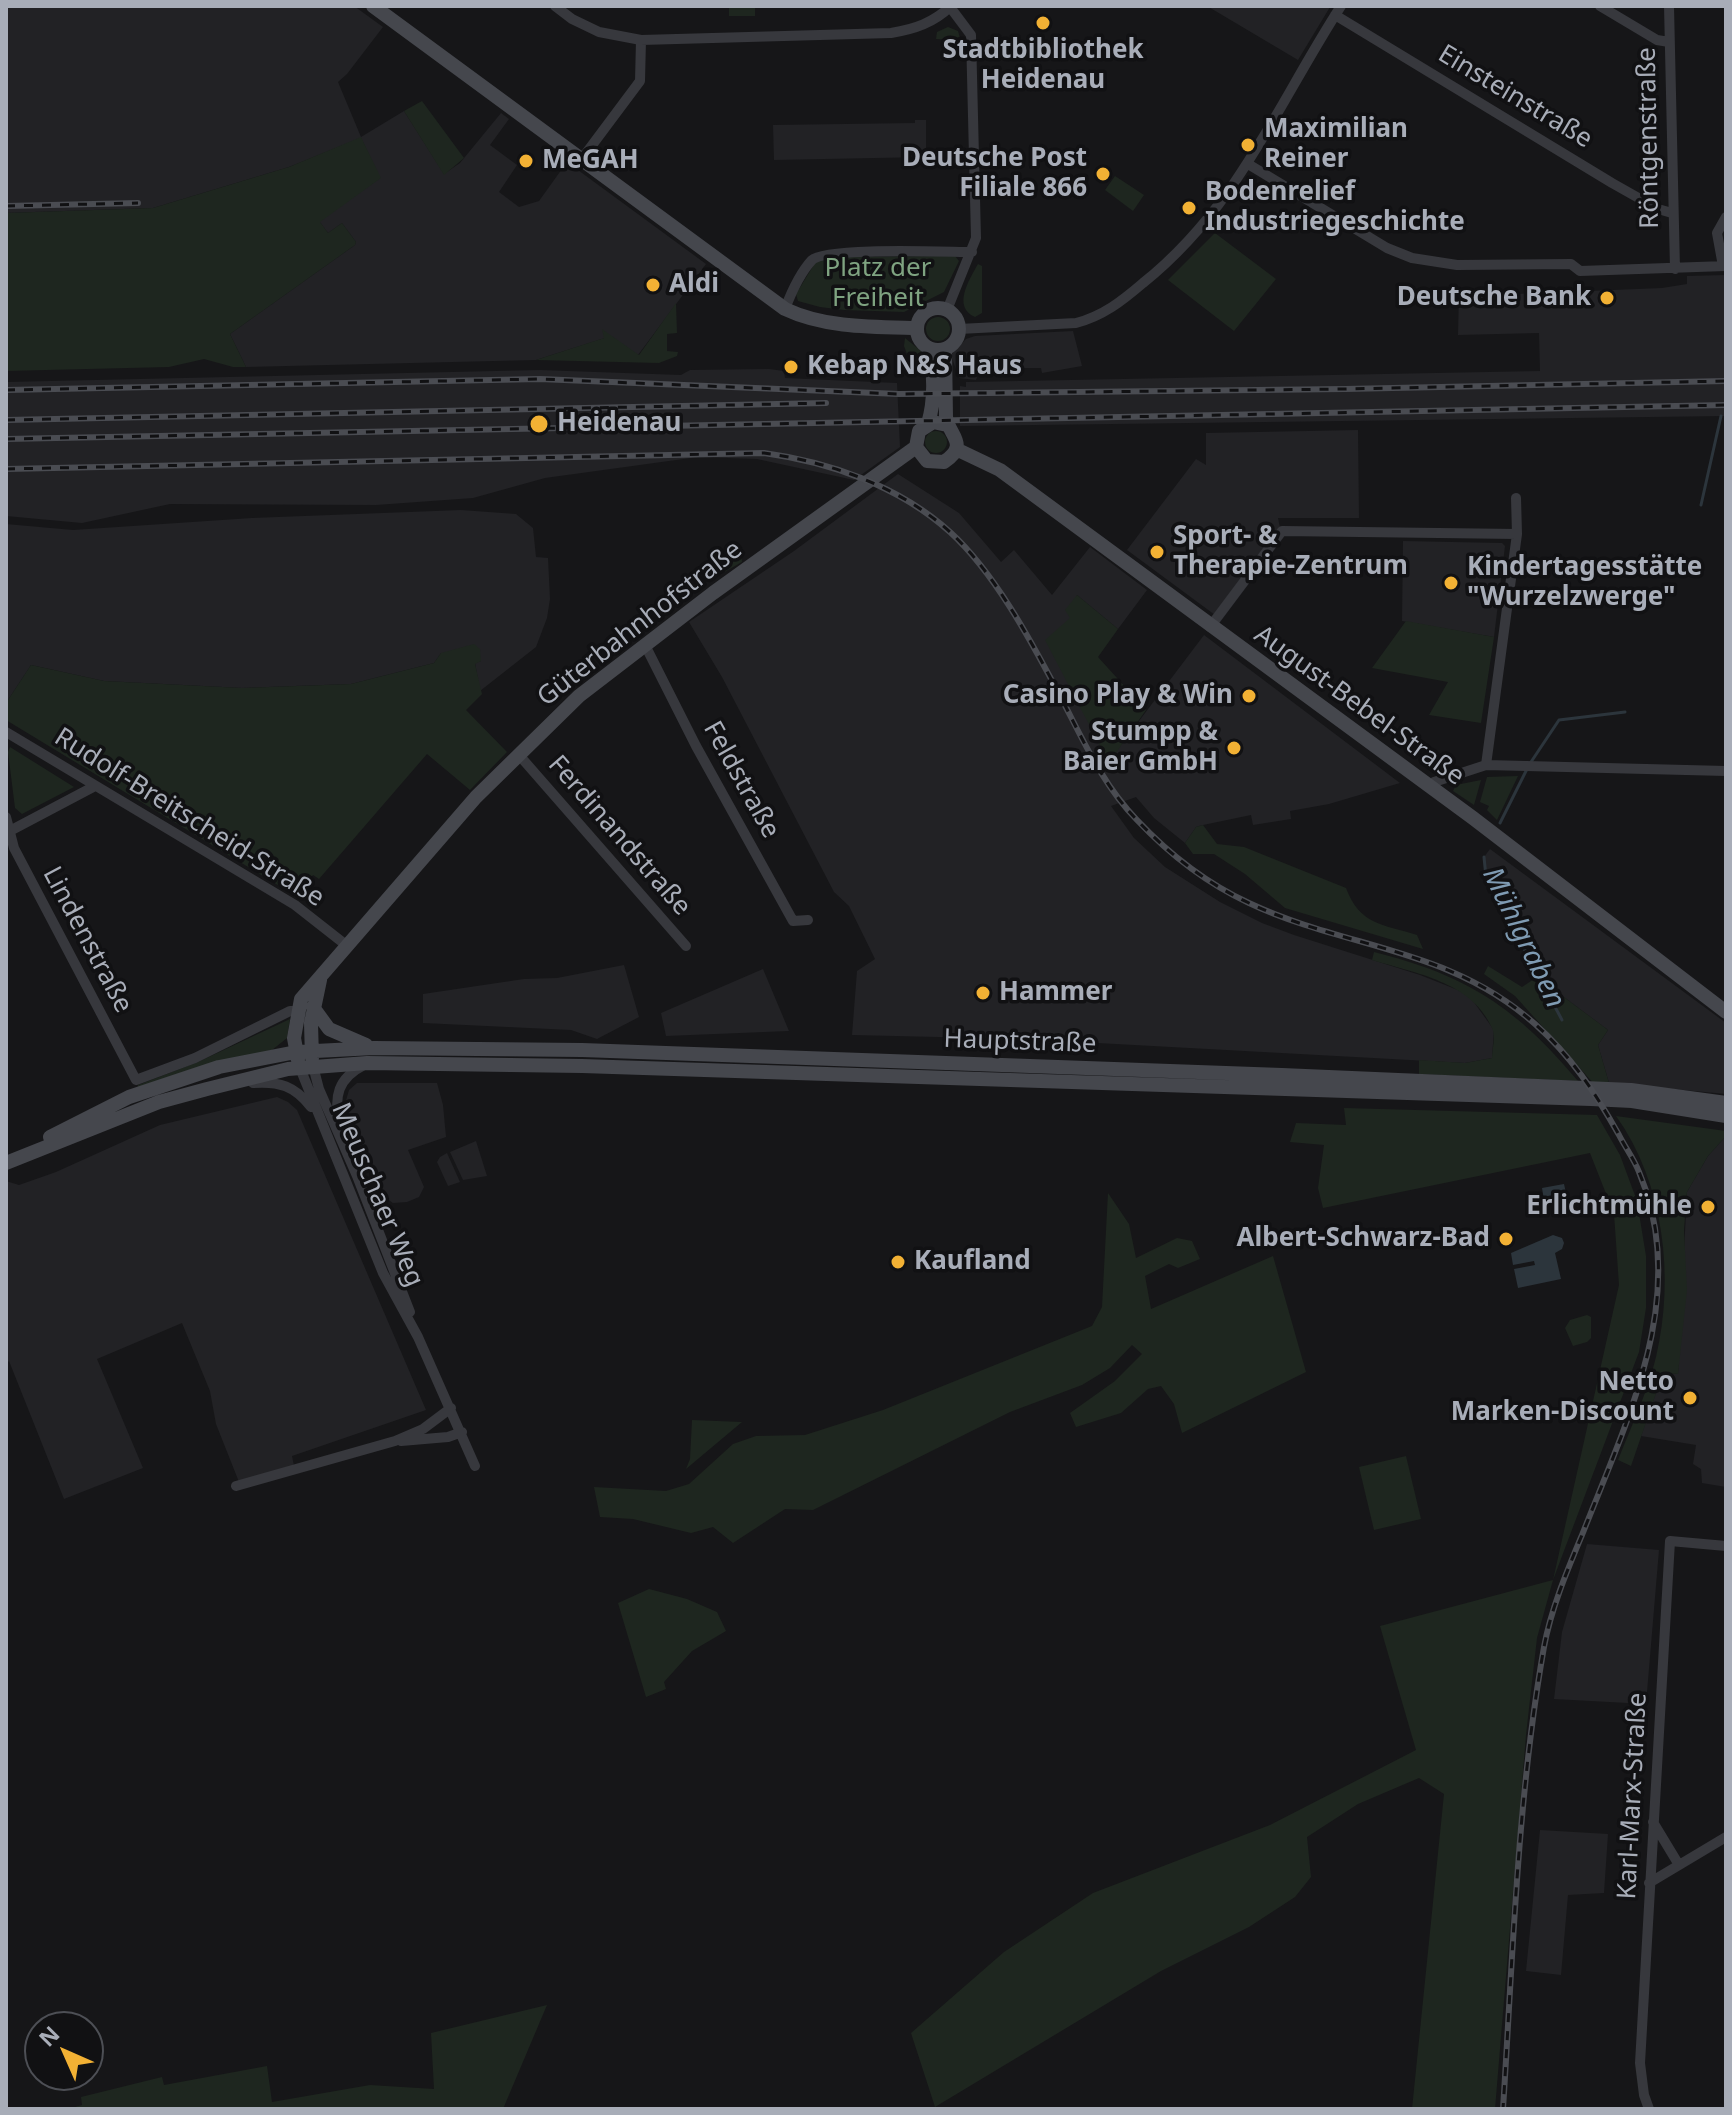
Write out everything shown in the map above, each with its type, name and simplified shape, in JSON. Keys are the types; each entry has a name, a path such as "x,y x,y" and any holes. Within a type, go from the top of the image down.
{"main road":[{"path":"373,6 785,309 805,319 823,322 917,328"},
{"path":"937,308 947,310 956,318 959,329 955,341 945,349 929,348 920,340 917,328 920,318 927,311 937,308"},
{"path":"928,424 932,407 929,348"},
{"path":"945,349 947,425"},
{"path":"938,422 947,425 956,436 956,449 949,459 938,463 927,461 916,447 919,431 928,424 938,422"},
{"name":"Güterbahnhofstraße","path":"297,1011 301,999 346,945 476,797 579,696 713,593 916,447"},
{"name":"August-Bebel-Straße","path":"956,449 1000,470 1473,818 1726,1012"},
{"name":"Güterbahnhofstraße","path":"305,1059 322,974"},
{"path":"313,1007 329,1029 374,1048"},
{"path":"297,1011 294,1038 305,1059"},
{"name":"Hauptstraße","path":"305,1059 374,1048 582,1050 1631,1090 1726,1103"},
{"path":"6,1163 159,1102 305,1059"},
{"path":"23,1155 68,1126 129,1097 219,1067 305,1059"},
{"name":"Hauptstraße","path":"305,1059 1591,1099 1632,1101 1726,1116"}],"street":[{"path":"555,6 572,19 599,32 641,40 891,33 930,23 946,8 971,35 976,238 947,310"},
{"path":"1600,6 1657,40 1669,42"},
{"name":"Röntgenstraße","path":"1669,6 1675,269"},
{"path":"959,329 1076,323 1106,312 1154,275 1191,241 1217,210 1248,164 1338,11"},
{"name":"Einsteinstraße","path":"1338,11 1612,183 1658,209 1672,213"},
{"path":"581,160 640,81 641,40"},
{"path":"1248,164 1387,248 1412,258 1457,265 1571,264 1580,271 1724,266 1717,233 1726,217"},
{"path":"785,309 813,259 822,255 972,252"},
{"path":"1486,765 1517,534 1516,498"},
{"path":"1210,627 1282,531 1517,534"},
{"name":"Feldstraße","path":"645,645 696,746 793,921 808,920"},
{"name":"Rudolf-Breitscheid-Straße","path":"6,732 295,905 346,945"},
{"name":"Ferdinandstraße","path":"519,755 686,946"},
{"path":"1430,788 1434,782 1486,765 1726,771"},
{"path":"7,832 95,786"},
{"name":"Lindenstraße","path":"6,817 7,832 14,848 136,1080 195,1058 290,1011 297,1011"},
{"name":"Meuschaer Weg","path":"305,1059 319,1118 383,1273 418,1337 475,1466"},
{"name":"Meuschaer Weg","path":"305,1059 346,1149 405,1295 418,1337"},
{"path":"346,1149 337,1113 337,1090 346,1076 367,1063"},
{"path":"207,1089 268,1082 283,1084 300,1094 319,1118"},
{"path":"236,1486 395,1441 423,1429 451,1408"},
{"path":"395,1441 448,1437 462,1432"},
{"name":"Karl-Marx-Straße","path":"1649,2109 1640,2063 1670,1541 1726,1546"},
{"path":"1653,1822 1679,1865"},
{"path":"1649,1883 1726,1837"}],"shaded area":[{"path":"6,6 354,6 383,27 338,82 361,137 404,111 444,174 460,163 501,113 509,119 490,145 517,165 499,192 519,207 539,201 567,162 706,264 638,355 603,331 605,338 536,360 246,367 230,334 355,245 342,223 328,233 319,221 380,178 361,138 289,167 153,208 6,213"},
{"path":"1207,6 1328,6 1330,7 1298,60"},
{"path":"915,120 926,120 926,157 774,160 773,125 915,123"},
{"path":"1726,275 1726,416 960,426 960,386 966,387 966,382 1540,371 1539,333 1458,335 1459,293 1492,295 1662,288 1687,284 1687,276"},
{"path":"1073,331 1082,366 1042,373 1041,368 1006,368 978,374 976,380 959,378 951,355 966,339 975,336"},
{"path":"769,369 784,371 785,378 897,383 900,447 854,480 757,459 698,457 545,478 473,498 376,505 170,504 82,523 6,516 6,382 540,370 681,375 690,370"},
{"path":"1358,430 1359,518 1278,518 1280,528 1215,615 1127,550 1196,459 1206,465 1206,433"},
{"path":"898,474 959,513 1001,562 1014,550 1052,595 1090,547 1147,590 1118,629 1077,595 1070,618 1108,762 1204,635 1400,783 1329,804 1290,811 1291,819 1253,825 1251,815 1203,825 1196,827 1185,843 1154,818 1136,797 1111,806 1134,838 1165,867 1220,902 1294,935 1420,975 1468,994 1494,1030 1492,1058 1465,1063 1024,1039 852,1035 857,971 875,959 849,906 834,892 722,677 689,622 794,551"},
{"path":"461,510 516,514 533,528 536,557 548,558 550,599 547,618 536,647 480,691 475,663 481,661 441,653 434,663 351,684 242,688 104,681 31,665 6,703 6,524 73,530 252,518"},
{"name":"Kindertagesstätte \"Wurzelzwerge\"","path":"1403,541 1502,543 1505,546 1494,637 1402,621"},
{"path":"1490,849 1726,1023 1726,1094 1609,1083 1598,1045 1608,1030 1537,977 1485,877 1484,857"},
{"path":"624,965 639,1017 597,1039 571,1030 423,1023 423,994 524,979 557,978"},
{"path":"763,969 789,1031 666,1036 661,1013"},
{"path":"357,1083 437,1083 446,1137 408,1150 424,1187 419,1197 393,1203 380,1194 355,1139 345,1104 349,1090"},
{"path":"277,1097 297,1110 426,1410 292,1456 294,1466 239,1482 216,1424 210,1391 182,1323 97,1359 143,1468 64,1499 9,1361 6,1364 6,1181 19,1185 56,1172 160,1125"},
{"path":"1726,1136 1726,1487 1702,1483 1701,1469 1693,1464 1696,1445 1641,1436 1663,1372 1678,1374 1687,1192 1708,1156"},
{"path":"476,1141 487,1176 463,1180 450,1152"},
{"path":"447,1153 460,1182 448,1186 437,1162"},
{"path":"1564,1184 1568,1202 1545,1206 1542,1188"},
{"path":"1553,1235 1562,1238 1564,1243 1562,1249 1555,1253 1561,1279 1518,1288 1514,1269 1535,1265 1534,1261 1513,1265 1511,1253"},
{"path":"1587,1544 1659,1550 1646,1704 1554,1699 1562,1632"},
{"path":"1540,1830 1608,1834 1604,1893 1568,1895 1561,1975 1526,1971"}],"green space":[{"path":"729,6 755,6 755,16 729,16"},
{"path":"948,27 958,31 960,38 936,39 937,32"},
{"path":"422,101 464,158 444,175 404,111"},
{"path":"361,137 381,178 320,222 328,233 342,223 355,245 230,334 246,367 233,367 204,359 169,367 6,371 6,213 153,208 289,167"},
{"path":"1115,176 1144,195 1133,211 1105,190"},
{"path":"1215,233 1276,279 1234,331 1168,280"},
{"name":"Platz der Freiheit","path":"955,256 959,261 944,292 904,312 820,307 798,301 796,294 815,263 825,257"},
{"path":"978,264 982,266 982,313 975,317 968,313 963,300"},
{"path":"676,303 677,333 667,334 667,351 678,352 677,356 659,363 536,360 604,338 602,329 639,355"},
{"path":"938,317 947,320 950,329 947,338 938,341 929,338 926,329 929,320"},
{"path":"905,338 921,351 925,361 907,354"},
{"path":"936,431 944,434 947,442 944,450 936,453 928,450 925,442 928,434"},
{"path":"717,552 741,552 742,562 719,575 711,566"},
{"path":"1077,595 1118,629 1098,657 1146,710 1109,763 1045,640 1070,618 1065,610"},
{"path":"1406,621 1494,637 1481,723 1429,715 1448,682 1372,668"},
{"path":"474,644 480,649 481,661 475,664 482,694 466,710 507,752 470,790 427,754 319,879 313,875 296,896 6,720 6,703 31,665 104,681 242,688 351,684 434,663 441,653"},
{"path":"10,747 74,787 22,814 15,808 8,752"},
{"path":"1518,776 1497,820 1487,810 1489,806 1480,802 1487,777"},
{"path":"1481,780 1474,805 1453,791 1456,785"},
{"path":"1203,825 1217,844 1244,847 1346,888 1365,916 1417,935 1423,949 1285,908 1245,874 1214,854 1193,854 1185,843 1196,827"},
{"path":"1374,952 1437,972 1488,998 1533,1033 1578,1081 1419,1074 1419,1060 1465,1063 1492,1058 1492,1028 1483,1012 1457,990 1424,975 1372,960"},
{"path":"1488,966 1522,987 1537,977 1608,1030 1598,1045 1609,1083 1595,1085 1515,996 1484,974"},
{"path":"290,1019 287,1038 272,1050 137,1090 138,1085 198,1062"},
{"path":"1344,1108 1597,1115 1620,1155 1637,1201 1646,1256 1646,1308 1639,1352 1553,1580 1619,1285 1614,1214 1590,1153 1323,1208 1318,1188 1324,1145 1290,1142 1296,1123 1346,1125"},
{"path":"1616,1116 1726,1131 1726,1136 1708,1156 1687,1192 1684,1230 1687,1290 1678,1374 1663,1373 1631,1466 1618,1460 1656,1357 1665,1295 1664,1263 1655,1201 1632,1142"},
{"path":"1108,1193 1129,1224 1136,1258 1177,1238 1192,1241 1200,1259 1178,1268 1169,1264 1145,1276 1151,1309 1273,1256 1306,1372 1182,1433 1174,1404 1161,1386 1148,1389 1121,1413 1076,1427 1070,1413 1115,1381 1142,1354 1132,1345 1110,1368 1082,1385 1010,1412 813,1510 785,1509 733,1543 713,1527 691,1533 633,1519 600,1517 594,1487 666,1491 689,1484 733,1444 756,1436 805,1435 883,1410 1092,1326 1102,1307"},
{"path":"1587,1315 1591,1317 1591,1338 1573,1346 1565,1328 1570,1320"},
{"path":"692,1420 742,1422 686,1469 690,1459"},
{"path":"1406,1456 1421,1519 1374,1530 1359,1467"},
{"path":"1553,1580 1537,1638 1526,1735 1495,2109 1412,2109 1444,1794 1419,1778 1358,1804 1307,1837 1311,1877 1295,1897 1249,1927 1161,1971 935,2107 911,2033 1004,1952 1093,1893 1270,1825 1416,1750 1380,1626"},
{"path":"649,1589 687,1599 717,1612 726,1631 692,1651 664,1682 666,1689 646,1697 618,1603"},
{"path":"547,2005 503,2109 68,2109 82,2105 81,2097 162,2077 164,2085 267,2066 272,2102 370,2085 434,2089 431,2033"}],"waterway":[{"name":"Mühlgraben","path":"1701,505 1721,416"},
{"name":"Mühlgraben","path":"1531,762 1559,720 1625,712"},
{"name":"Mühlgraben","path":"1500,823 1527,769"},
{"name":"Mühlgraben","path":"1484,857 1486,877 1562,1020"}],"railway":[{"path":"6,206 138,203"},
{"path":"6,390 540,379 899,394 1726,381"},
{"path":"6,420 826,403"},
{"path":"6,439 1726,405"},
{"path":"6,469 764,453 814,463 863,479 930,516 982,566 1023,629 1113,791 1137,820 1175,856 1203,877 1249,903 1468,979 1535,1024 1560,1049 1591,1089 1637,1167 1653,1218 1658,1264 1656,1311 1634,1402 1560,1590 1544,1647 1522,1819 1503,2109"}],"place":[{"name":"Stadtbibliothek Heidenau","path":"1043,23"},
{"name":"Maximilian Reiner","path":"1248,145"},
{"name":"MeGAH","path":"526,161"},
{"name":"Deutsche Post Filiale 866","path":"1103,174"},
{"name":"Bodenrelief Industriegeschichte","path":"1189,208"},
{"name":"Aldi","path":"653,285"},
{"name":"Deutsche Bank","path":"1607,298"},
{"name":"Kebap N&S Haus","path":"791,367"},
{"name":"Heidenau","path":"539,424"},
{"name":"Sport- & Therapie-Zentrum","path":"1157,552"},
{"name":"Kindertagesstätte \"Wurzelzwerge\"","path":"1451,583"},
{"name":"Casino Play & Win","path":"1249,696"},
{"name":"Stumpp & Baier GmbH","path":"1234,748"},
{"name":"Hammer","path":"983,993"},
{"name":"Erlichtmühle","path":"1708,1207"},
{"name":"Albert-Schwarz-Bad","path":"1506,1239"},
{"name":"Kaufland","path":"898,1262"},
{"name":"Netto Marken-Discount","path":"1690,1398"}]}
